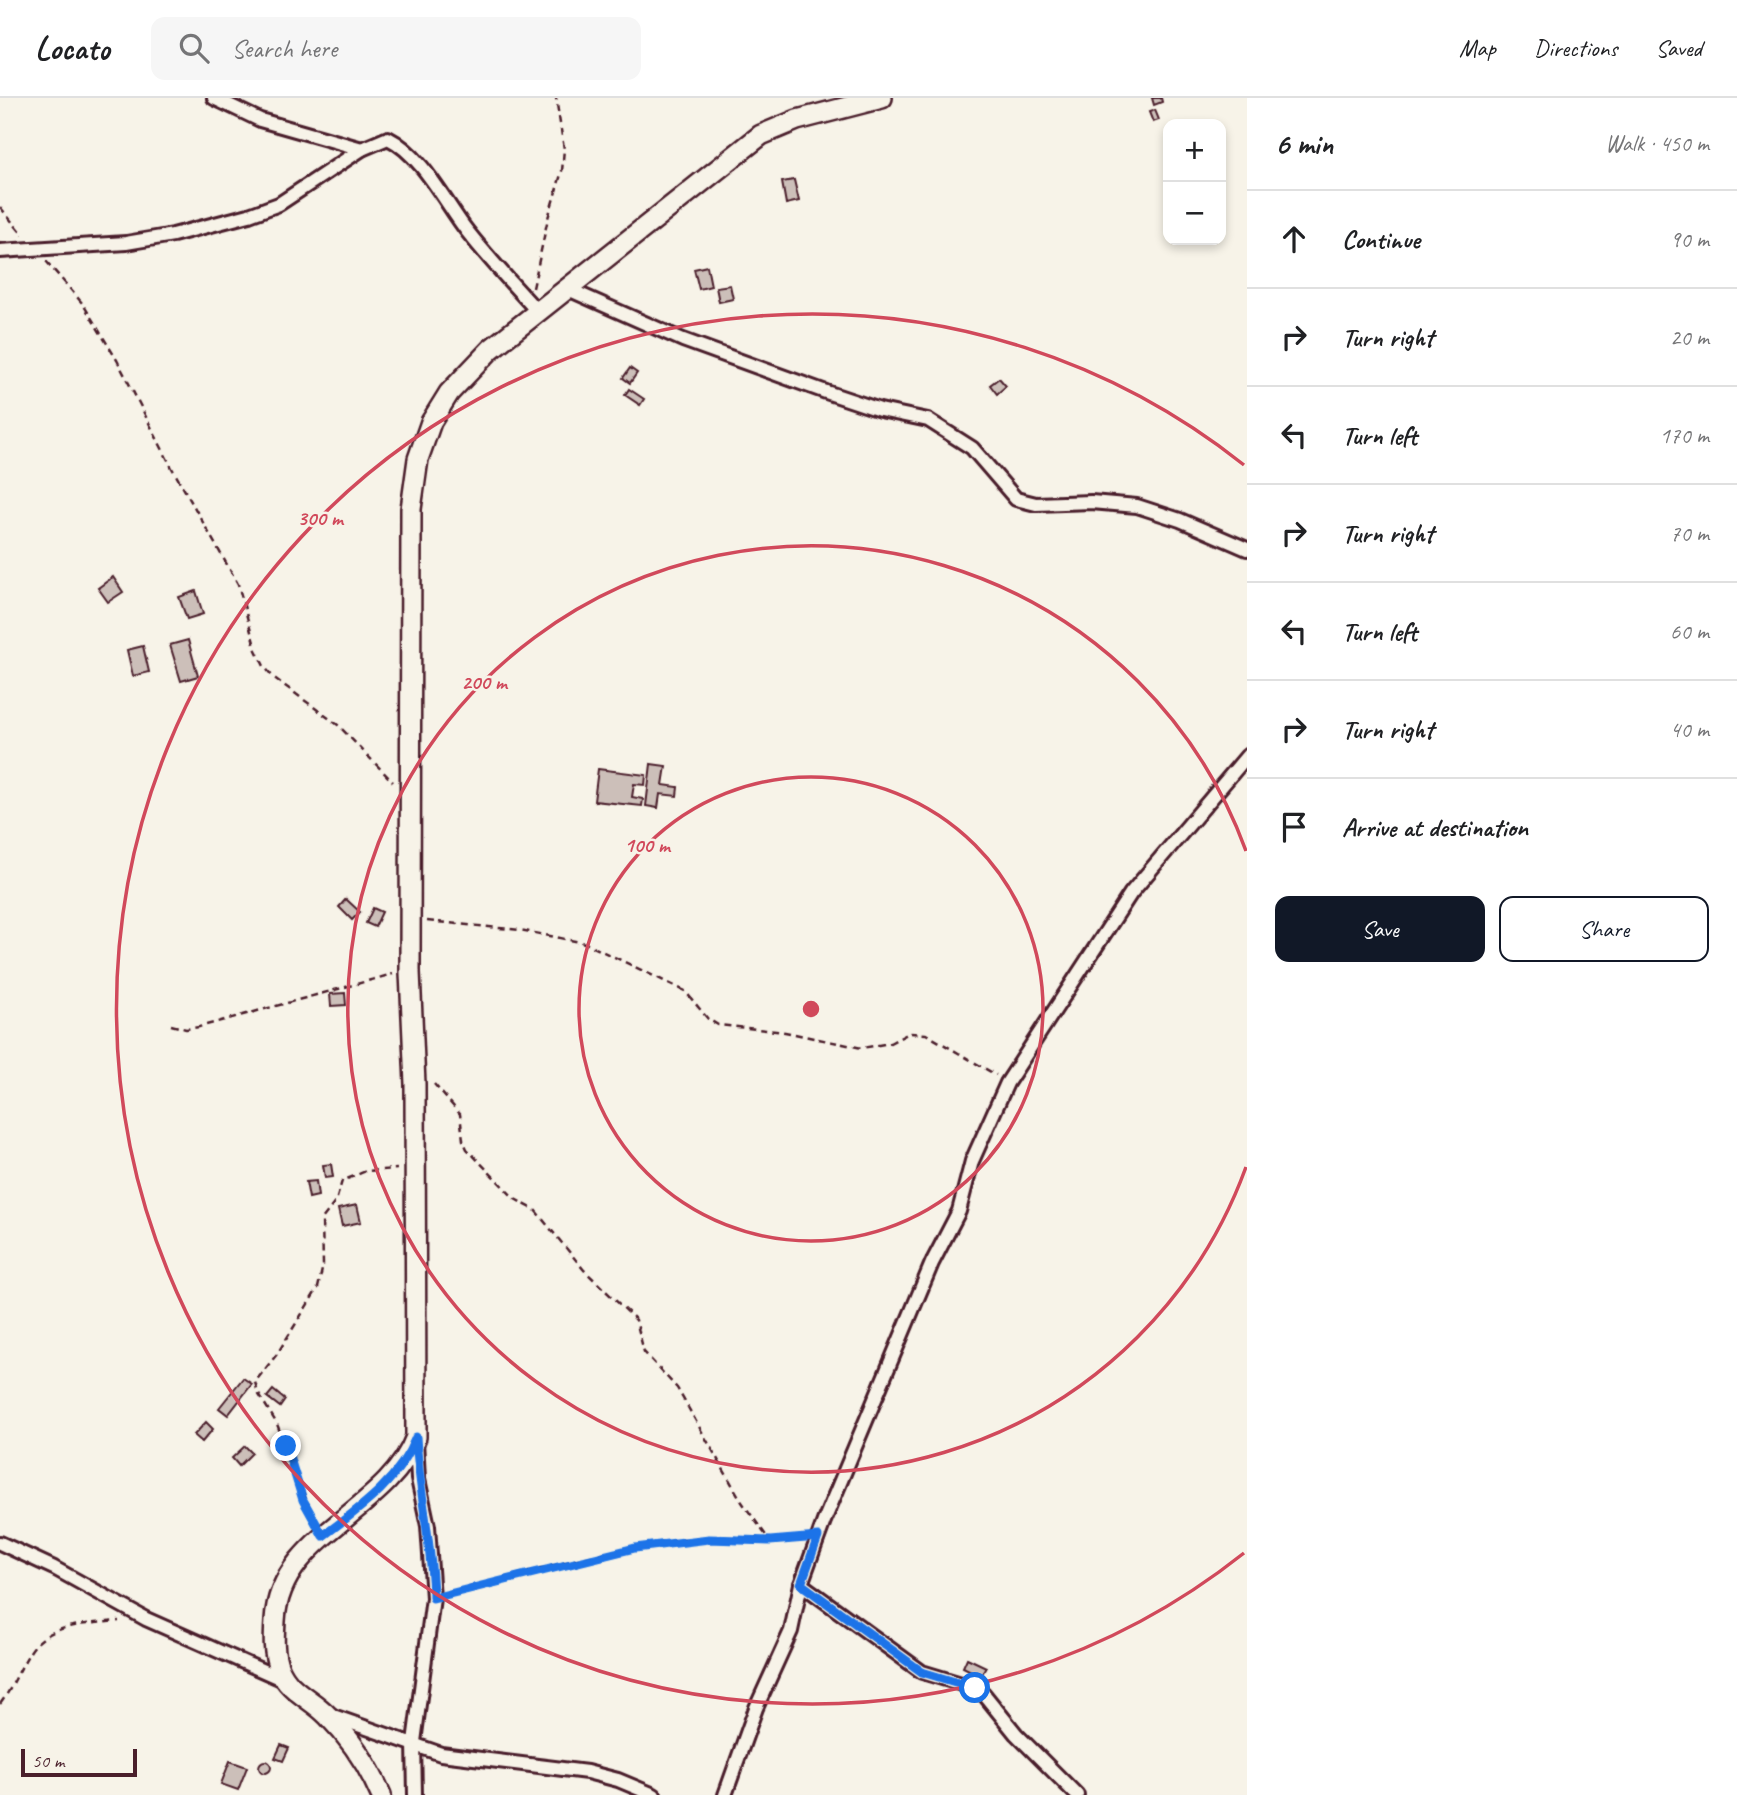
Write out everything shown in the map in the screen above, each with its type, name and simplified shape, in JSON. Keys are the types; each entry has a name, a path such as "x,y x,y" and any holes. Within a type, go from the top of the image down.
{"street":[{"path":"214,98 260,120 362,149"},
{"path":"415,1795 414,1742 433,1598 428,1526 418,1479 416,1437 410,799 411,509 418,459 431,422 449,393 534,309 568,289 761,135 797,120 861,101 882,98"},
{"path":"0,251 126,243 173,235 249,215 279,204 362,149 388,138 406,150 469,233 534,309"},
{"path":"568,289 683,340 825,392 880,410 928,420 972,448 1016,499 1036,504 1100,503 1137,506 1180,520 1247,549"},
{"path":"725,1795 756,1708 791,1631 801,1584 818,1537 932,1263 959,1211 976,1151 1007,1083 1131,893 1247,756"},
{"path":"416,1437 402,1466 387,1483 323,1536 286,1576 275,1602 275,1653 287,1682 298,1694 326,1713 414,1742 441,1754 587,1772 618,1780 654,1795"},
{"path":"0,1543 54,1568 146,1619 287,1682"},
{"path":"801,1584 922,1672 983,1693 1016,1734 1077,1795"},
{"path":"326,1713 357,1752 381,1795"}],"path":[{"path":"534,309 536,268 562,171 564,149 556,98"},
{"path":"0,207 83,304 117,360 172,468 238,584 256,650 264,666 273,677 338,725 410,799"},
{"path":"411,918 520,930 585,943 685,991 708,1019 718,1025 785,1032 862,1048 890,1043 909,1033 926,1034 1007,1083"},
{"path":"171,1025 186,1029 200,1027 309,995 410,972"},
{"path":"414,1070 440,1089 457,1108 467,1149 515,1199 535,1210 584,1270 636,1320 644,1352 677,1388 742,1503 770,1541"},
{"path":"323,1536 303,1500 277,1424 258,1393 255,1382 277,1354 318,1288 323,1265 322,1219 336,1201 342,1181 377,1169 414,1170"},
{"path":"433,1598 635,1548 709,1539 770,1541 818,1537"},
{"path":"0,1704 29,1653 43,1637 76,1625 119,1621"}],"building":[{"path":"1152,98 1161,98 1162,102 1154,105"},
{"path":"1155,110 1159,120 1153,122 1149,112"},
{"path":"794,180 799,201 786,204 782,182"},
{"path":"707,266 711,286 699,289 694,269"},
{"path":"730,285 733,299 719,302 716,287"},
{"path":"630,368 637,373 630,383 623,378"},
{"path":"999,378 1006,386 997,394 990,385"},
{"path":"629,389 644,399 640,405 625,395"},
{"path":"113,577 123,592 108,602 98,588"},
{"path":"196,591 203,614 187,619 179,597"},
{"path":"188,640 198,676 181,681 170,645"},
{"path":"143,646 149,672 133,676 127,650"},
{"path":"651,764 666,766 663,785 678,787 677,796 660,794 658,808 646,806"},
{"path":"598,769 646,775 645,785 634,784 632,797 643,799 642,806 594,801"},
{"path":"346,899 360,912 352,920 339,907"},
{"path":"373,908 382,912 375,927 366,923"},
{"path":"345,993 346,1005 331,1006 330,994"},
{"path":"331,1164 333,1177 325,1178 323,1165"},
{"path":"316,1181 318,1196 309,1198 306,1182"},
{"path":"357,1205 361,1222 342,1226 338,1209"},
{"path":"243,1378 252,1384 228,1415 219,1408"},
{"path":"273,1390 285,1400 280,1407 267,1397"},
{"path":"206,1422 213,1429 202,1442 194,1435"},
{"path":"245,1446 252,1453 239,1466 232,1458"},
{"path":"967,1658 986,1667 981,1676 963,1667"},
{"path":"281,1745 289,1748 283,1761 275,1758"},
{"path":"230,1761 247,1767 238,1790 221,1784"},
{"path":"265,1761 271,1767 265,1773 259,1767"}],"route":[{"path":"286,1446 303,1500 323,1536 387,1483 409,1455 416,1437 418,1479 428,1526 433,1598 635,1548 709,1539 770,1541 818,1537 801,1584 873,1639 922,1672 934,1678 975,1688"}]}
